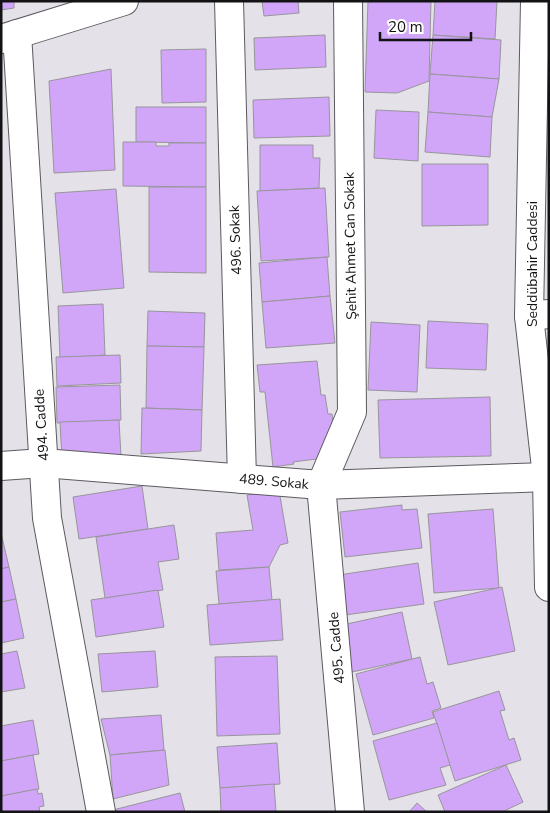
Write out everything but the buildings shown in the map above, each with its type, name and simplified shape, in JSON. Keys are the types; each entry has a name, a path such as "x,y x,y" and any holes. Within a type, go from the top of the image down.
{"street":[{"path":"9,37 124,1"},
{"name":"496. Sokak","path":"229,1 242,479"},
{"name":"Şehit Ahmet Can Sokak","path":"321,485 352,412 348,1"},
{"name":"Seddübahir Caddesi","path":"535,1 539,315 547,477 549,587"},
{"name":"494. Cadde","path":"9,37 47,518 101,812"},
{"name":"489. Sokak","path":"1,466 43,463 321,485 547,477"},
{"name":"495. Cadde","path":"321,485 350,812"}]}
